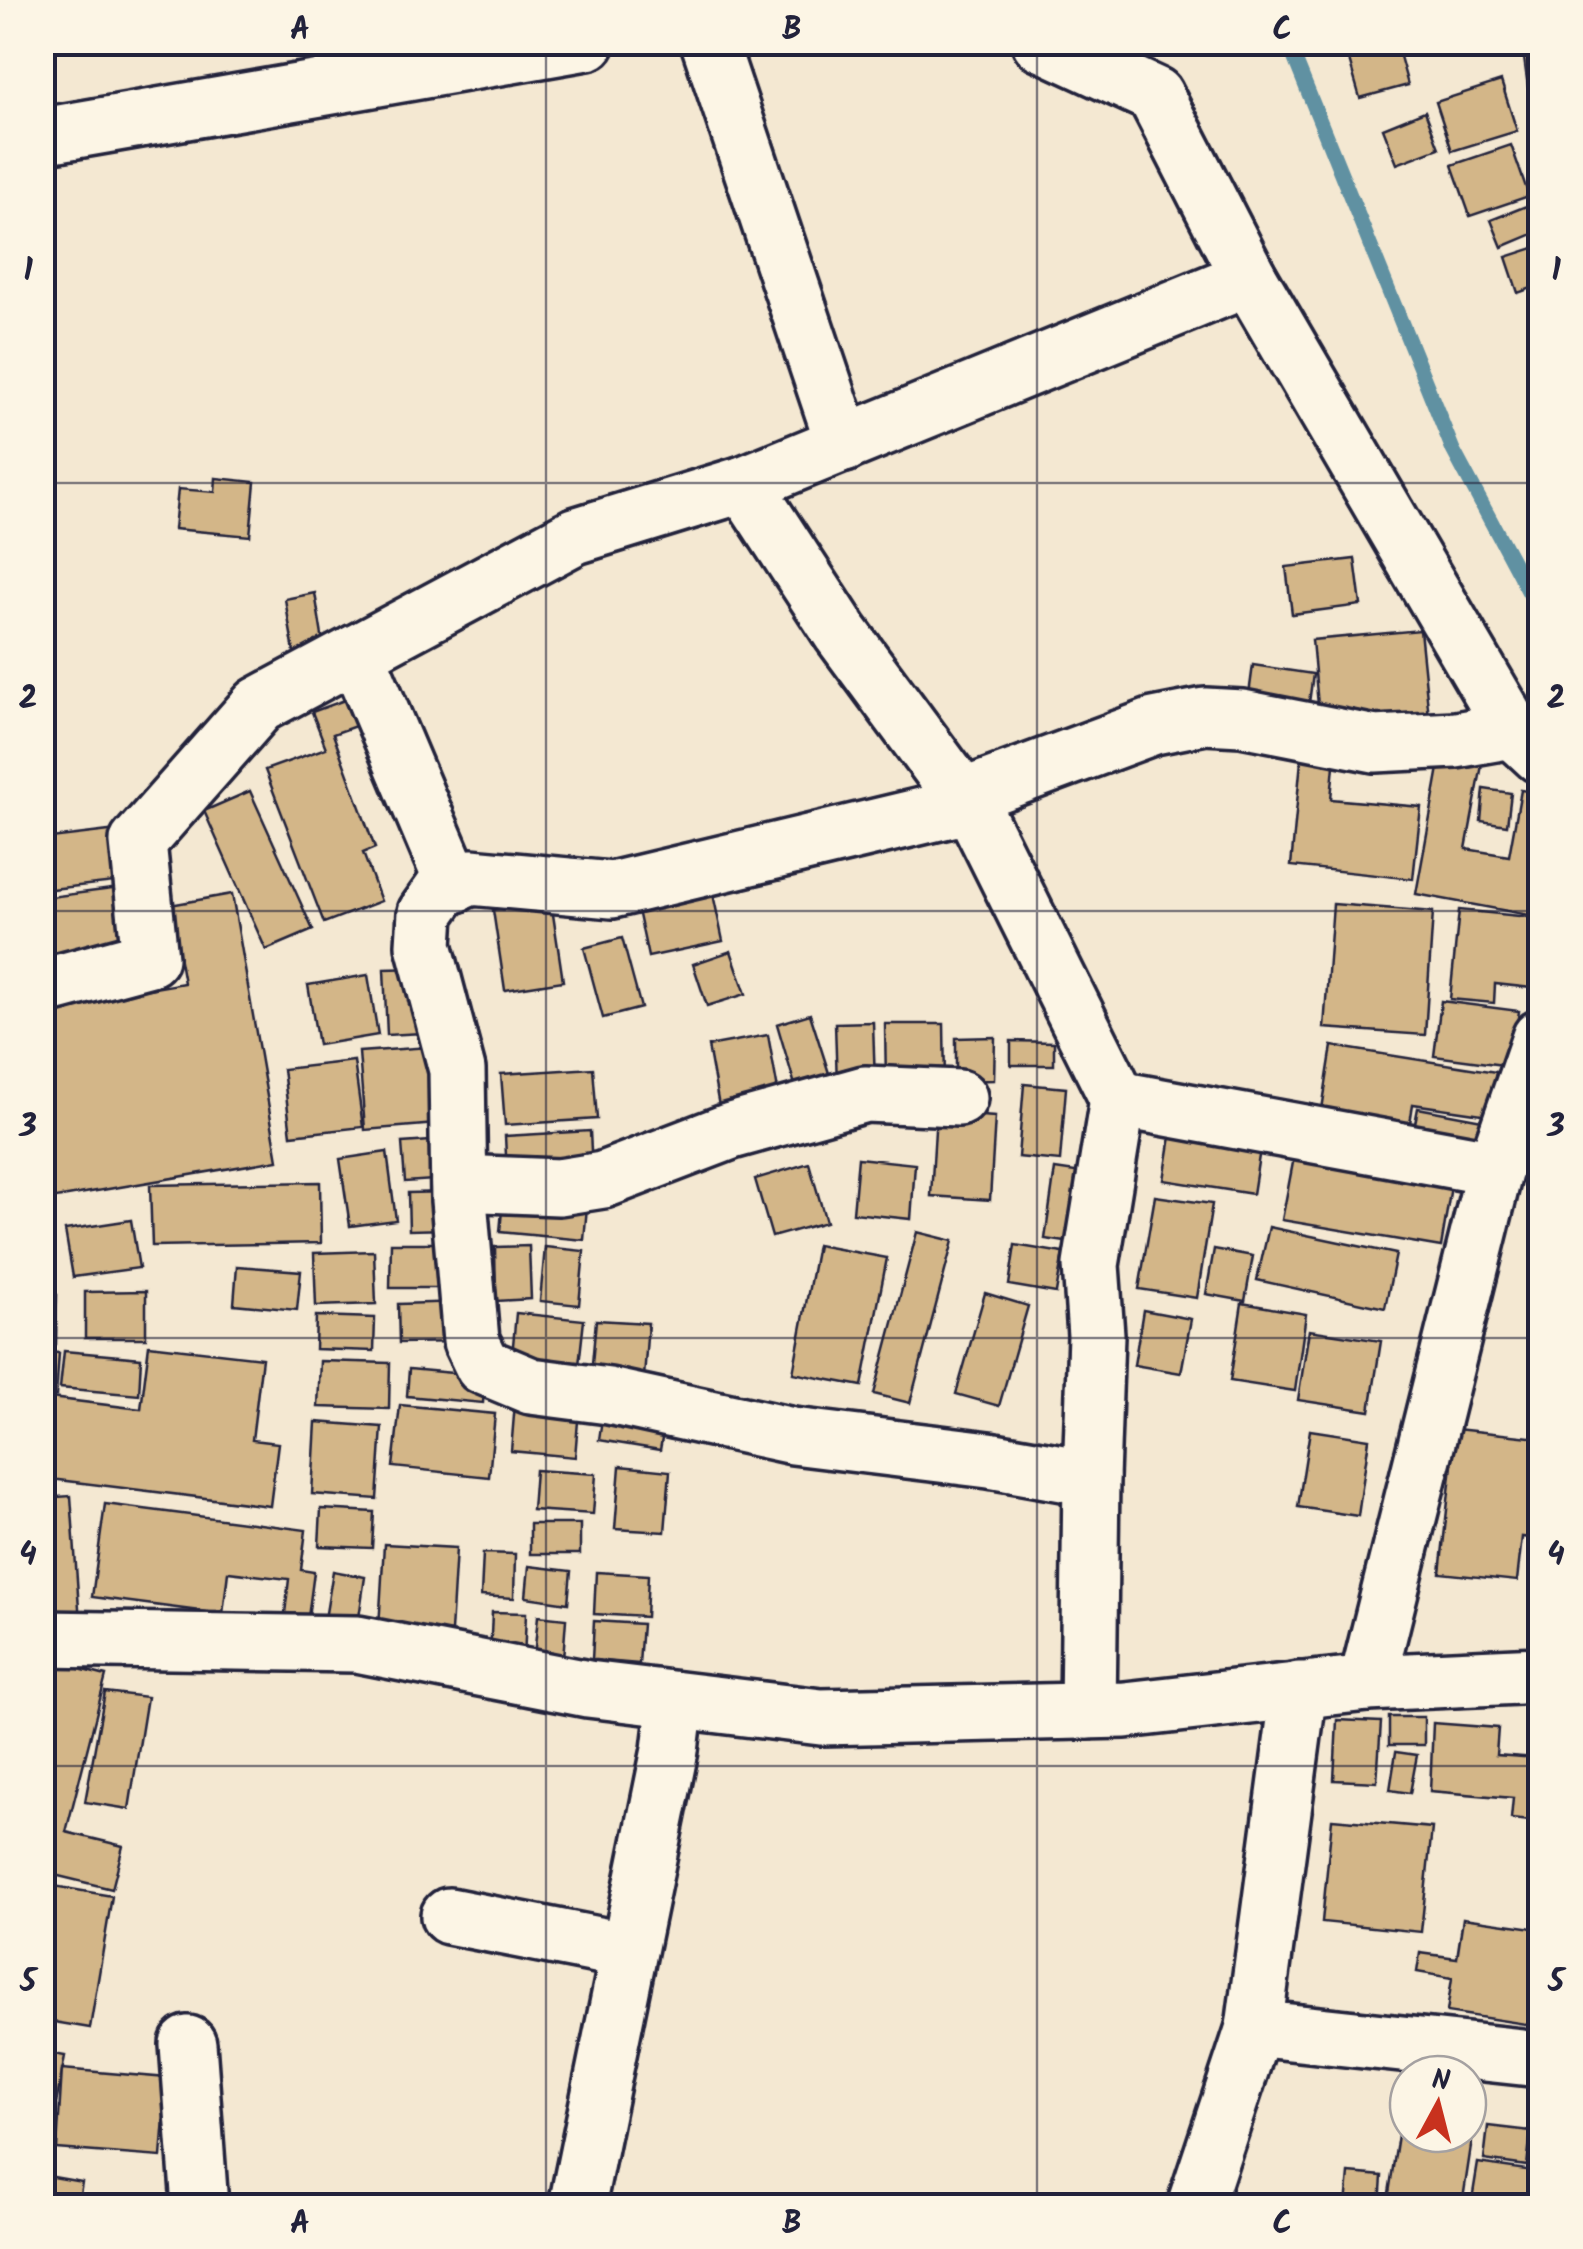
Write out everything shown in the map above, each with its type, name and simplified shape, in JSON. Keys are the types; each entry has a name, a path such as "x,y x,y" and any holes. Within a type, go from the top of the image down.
{"street":[{"path":"42,136 587,42"},
{"path":"709,42 844,444"},
{"path":"1040,42 1155,95 1249,278 1527,742"},
{"path":"42,986 150,958 138,842 260,704 574,536 744,484 1249,278"},
{"path":"744,484 841,633 980,820 1118,1099 1092,1265 1096,1334 1088,1710"},
{"path":"356,653 454,884"},
{"path":"1091,1478 989,1460 793,1436 609,1396 531,1386 484,1366 471,1341 459,1183 457,1070 424,945 426,913 444,889 471,877 612,890 966,801 1154,726 1205,716 1242,718 1375,744 1527,742"},
{"path":"1368,1684 1494,1168 1540,1038"},
{"path":"459,1183 560,1187 603,1180 731,1131 864,1094 959,1098"},
{"path":"1118,1099 1494,1168"},
{"path":"42,1639 356,1644 588,1689 821,1717 1125,1710 1368,1684 1540,1674"},
{"path":"1195,2206 1254,2028 1299,1690"},
{"path":"578,2206 670,1750 676,1700"},
{"path":"449,1916 628,1952"},
{"path":"1254,2028 1540,2059"},
{"path":"188,2044 200,2206"}],"building":[{"path":"1357,42 1396,42 1408,85 1360,98 1345,46"},
{"path":"1540,55 1540,108 1531,109 1524,58"},
{"path":"1501,81 1517,131 1452,151 1436,102"},
{"path":"1425,111 1439,148 1397,164 1383,128"},
{"path":"1511,145 1529,196 1470,216 1452,165"},
{"path":"1534,203 1540,231 1502,247 1491,220"},
{"path":"1540,246 1540,285 1518,293 1506,257"},
{"path":"216,478 255,482 250,536 174,529 178,489 215,492"},
{"path":"1355,559 1361,605 1292,614 1286,567"},
{"path":"315,593 324,648 294,652 285,599"},
{"path":"1420,630 1429,717 1320,727 1312,640"},
{"path":"1253,665 1313,674 1307,717 1247,709"},
{"path":"369,691 378,718 333,734 375,848 363,853 381,901 324,923 265,770 326,748 312,712"},
{"path":"1302,750 1335,754 1331,799 1421,807 1413,879 1291,866"},
{"path":"1441,757 1482,765 1466,849 1509,856 1521,790 1540,793 1540,917 1416,894"},
{"path":"1484,789 1511,793 1507,825 1481,821"},
{"path":"250,791 313,930 266,950 204,811"},
{"path":"118,830 124,881 42,890 42,839"},
{"path":"120,888 128,948 42,958 42,898"},
{"path":"232,894 278,1160 44,1200 42,1123 47,1122 42,1093 42,1007 184,983 170,905"},
{"path":"713,894 723,941 648,957 638,910"},
{"path":"551,901 563,981 505,990 493,910"},
{"path":"1333,904 1433,912 1425,1035 1324,1028"},
{"path":"1459,910 1539,918 1532,988 1495,984 1494,1003 1450,999"},
{"path":"622,938 641,1008 603,1018 584,948"},
{"path":"731,951 746,994 707,1006 693,964"},
{"path":"419,968 422,1033 387,1035 384,969"},
{"path":"368,975 378,1035 318,1045 308,985"},
{"path":"1441,1001 1519,1011 1511,1066 1434,1056"},
{"path":"810,1014 835,1092 800,1102 777,1024"},
{"path":"873,1022 875,1084 837,1085 835,1023"},
{"path":"885,1024 944,1024 945,1083 886,1084"},
{"path":"768,1035 781,1107 721,1117 708,1046"},
{"path":"995,1037 994,1080 956,1081 956,1038"},
{"path":"1011,1041 1054,1042 1054,1065 1011,1065"},
{"path":"1332,1046 1496,1072 1489,1115 1413,1104 1408,1136 1320,1122"},
{"path":"429,1047 436,1124 365,1130 359,1052"},
{"path":"354,1061 363,1127 291,1135 283,1069"},
{"path":"593,1068 597,1119 505,1125 501,1074"},
{"path":"1024,1084 1066,1088 1060,1161 1018,1157"},
{"path":"1418,1108 1482,1120 1475,1156 1411,1144"},
{"path":"936,1113 995,1117 990,1200 931,1196"},
{"path":"1172,1130 1261,1143 1253,1194 1164,1180"},
{"path":"590,1131 592,1171 507,1175 505,1136"},
{"path":"445,1140 448,1179 405,1182 402,1143"},
{"path":"387,1152 396,1220 350,1226 340,1159"},
{"path":"1295,1152 1452,1180 1441,1247 1282,1220"},
{"path":"858,1158 915,1164 911,1219 853,1213"},
{"path":"809,1163 826,1222 772,1237 755,1179"},
{"path":"1055,1169 1089,1174 1079,1244 1045,1239"},
{"path":"320,1182 321,1243 152,1246 150,1185"},
{"path":"447,1192 449,1229 409,1230 408,1193"},
{"path":"1155,1196 1212,1204 1197,1298 1139,1289"},
{"path":"503,1199 587,1207 584,1240 500,1232"},
{"path":"131,1220 139,1268 73,1277 65,1230"},
{"path":"1269,1227 1396,1254 1385,1308 1257,1280"},
{"path":"917,1232 953,1241 910,1403 874,1394"},
{"path":"391,1243 455,1243 454,1288 390,1288"},
{"path":"817,1245 887,1258 862,1386 793,1373"},
{"path":"1015,1245 1063,1253 1056,1293 1009,1285"},
{"path":"529,1246 531,1299 496,1301 495,1247"},
{"path":"545,1247 584,1251 579,1305 540,1301"},
{"path":"1214,1249 1253,1256 1245,1301 1206,1294"},
{"path":"374,1251 376,1304 316,1306 314,1253"},
{"path":"237,1266 301,1271 297,1310 234,1304"},
{"path":"146,1291 146,1338 85,1338 85,1292"},
{"path":"985,1293 1028,1306 999,1406 956,1394"},
{"path":"42,1294 57,1295 56,1344 42,1344"},
{"path":"462,1302 463,1342 399,1343 398,1304"},
{"path":"1242,1303 1306,1314 1295,1391 1230,1381"},
{"path":"1143,1310 1191,1319 1181,1373 1134,1365"},
{"path":"516,1313 584,1320 578,1374 511,1367"},
{"path":"316,1316 375,1318 374,1351 315,1349"},
{"path":"596,1320 648,1323 644,1378 591,1375"},
{"path":"1309,1330 1381,1341 1370,1411 1298,1400"},
{"path":"149,1345 262,1358 252,1440 278,1443 270,1506 42,1478 42,1397 141,1409"},
{"path":"64,1351 141,1358 139,1395 60,1388"},
{"path":"42,1352 59,1353 56,1396 42,1395"},
{"path":"320,1361 390,1363 389,1409 318,1407"},
{"path":"409,1369 485,1376 483,1403 407,1396"},
{"path":"515,1403 579,1409 575,1457 511,1451"},
{"path":"400,1405 495,1414 489,1477 393,1467"},
{"path":"604,1406 666,1416 660,1450 599,1440"},
{"path":"316,1422 382,1427 377,1499 312,1494"},
{"path":"1456,1429 1540,1438 1540,1539 1522,1537 1517,1581 1440,1573"},
{"path":"1310,1430 1369,1439 1358,1516 1298,1507"},
{"path":"620,1466 670,1471 665,1532 615,1529"},
{"path":"535,1470 596,1474 593,1514 532,1510"},
{"path":"71,1496 80,1622 42,1624 42,1498"},
{"path":"105,1504 306,1530 301,1570 314,1572 307,1625 284,1622 289,1579 228,1572 223,1614 92,1597"},
{"path":"321,1509 374,1512 372,1548 319,1546"},
{"path":"530,1524 580,1524 580,1554 530,1554"},
{"path":"384,1544 456,1548 451,1632 379,1628"},
{"path":"483,1553 515,1554 514,1598 481,1596"},
{"path":"529,1566 571,1571 568,1603 526,1597"},
{"path":"333,1571 365,1577 357,1631 324,1625"},
{"path":"596,1572 648,1575 646,1617 594,1614"},
{"path":"492,1612 526,1613 524,1661 490,1659"},
{"path":"538,1616 566,1619 563,1659 534,1657"},
{"path":"594,1621 642,1624 639,1664 592,1660"},
{"path":"52,1662 106,1676 66,1832 123,1846 112,1889 42,1872 42,1700"},
{"path":"105,1692 147,1697 129,1809 85,1802"},
{"path":"1389,1717 1424,1717 1424,1745 1389,1745"},
{"path":"1337,1720 1381,1722 1377,1782 1334,1780"},
{"path":"1433,1723 1498,1728 1496,1755 1538,1758 1540,1726 1540,1822 1511,1819 1513,1798 1430,1791"},
{"path":"1396,1752 1417,1755 1410,1793 1390,1790"},
{"path":"1332,1819 1432,1828 1421,1932 1322,1922"},
{"path":"42,1884 112,1896 90,2028 42,2020"},
{"path":"1463,1918 1540,1929 1539,2026 1447,2012 1452,1978 1417,1972 1420,1953 1457,1958"},
{"path":"42,2052 65,2056 49,2141 42,2140"},
{"path":"62,2069 167,2078 161,2157 57,2149"},
{"path":"1488,2126 1531,2131 1527,2166 1484,2160 1488,2154"},
{"path":"1395,2154 1470,2154 1462,2206 1387,2206"},
{"path":"1478,2163 1540,2172 1539,2206 1471,2206"},
{"path":"1349,2173 1382,2176 1380,2206 1346,2206"},
{"path":"42,2175 82,2182 78,2206 42,2206"}],"waterway":[{"path":"1288,42 1453,450 1540,613"}]}
